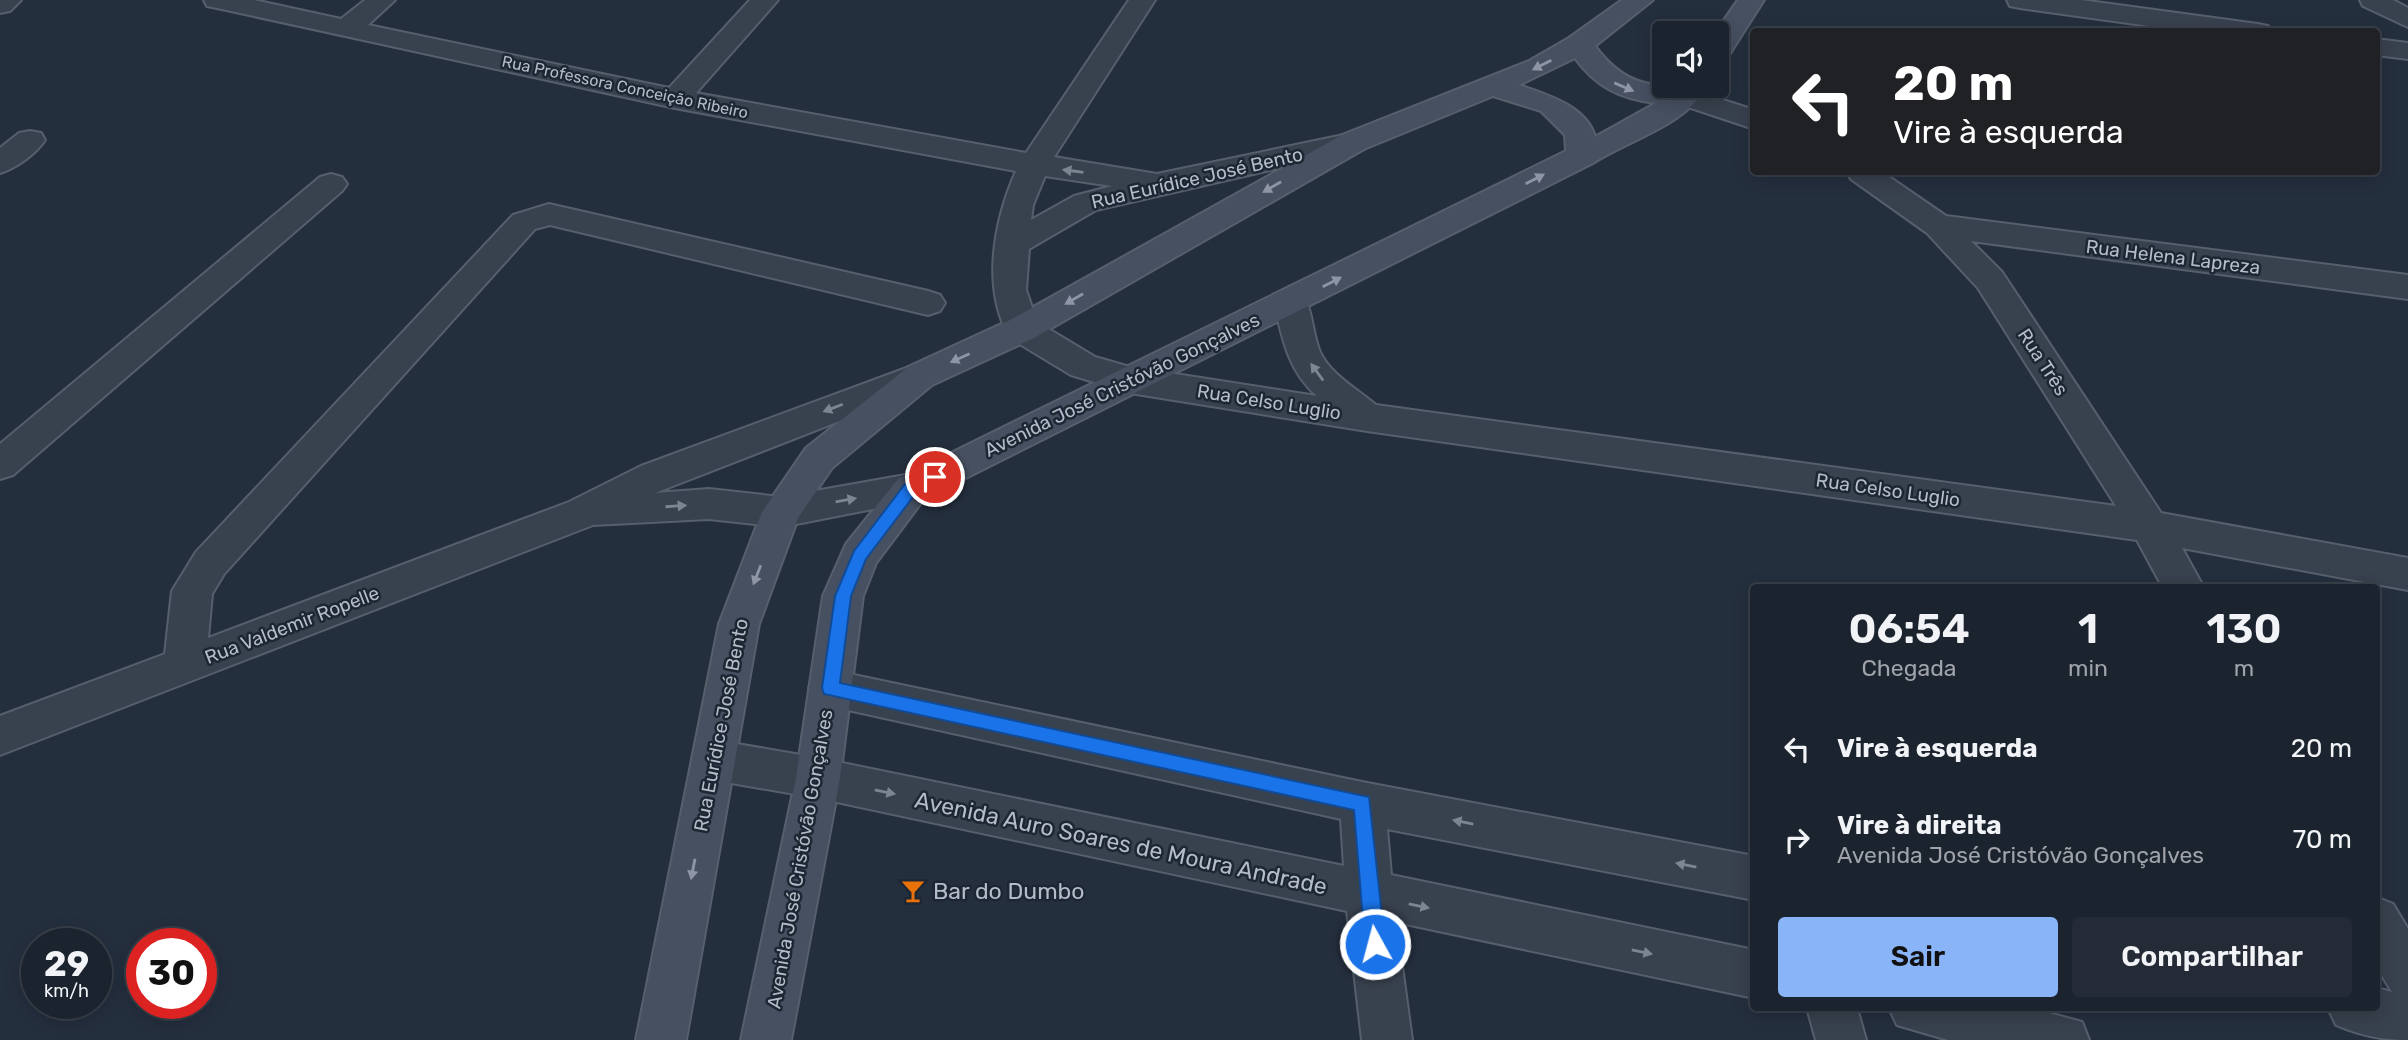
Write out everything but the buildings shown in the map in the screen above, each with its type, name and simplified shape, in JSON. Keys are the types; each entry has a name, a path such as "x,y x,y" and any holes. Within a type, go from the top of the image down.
{"street":[{"path":"0,5 8,0"},
{"name":"Rua Professora Conceição Ribeiro","path":"217,0 675,99 1034,165 1161,183"},
{"path":"346,28 383,0"},
{"path":"675,99 765,0"},
{"path":"1130,380 1083,366 1022,329 1009,290 1010,256 1017,205 1034,165 1142,0"},
{"name":"Rua Eurídice José Bento","path":"661,1040 739,624 782,512 819,458 920,376 1022,329 1353,142 1494,87 1579,44 1640,0"},
{"path":"1729,34 1751,0"},
{"path":"2020,0 2228,28"},
{"path":"2373,0 2408,19"},
{"path":"1579,44 1596,70 1621,87 1638,93 1652,92"},
{"path":"2380,48 2408,51"},
{"path":"1494,87 1534,97 1560,112 1580,132 1582,156"},
{"name":"Avenida José Cristóvão Gonçalves","path":"766,1040 818,778 843,596 859,555 911,489 1639,127 1679,98"},
{"path":"1705,98 1750,118"},
{"path":"0,163 30,140"},
{"name":"Rua Eurídice José Bento","path":"1013,244 1085,204 1161,183 1353,142"},
{"name":"Rua Três","path":"1866,175 1938,226 1990,280 2149,526 2182,584"},
{"path":"0,465 331,184"},
{"path":"186,665 192,591 210,563 524,222 532,218 549,214 928,303"},
{"name":"Rua Helena Lapreza","path":"1938,226 2408,287"},
{"name":"Rua Celso Luglio","path":"1291,302 1303,353 1319,378 1367,417"},
{"name":"Rua Valdemir Ropelle","path":"0,736 583,513 654,476 920,376"},
{"name":"Rua Celso Luglio","path":"1130,380 1367,417 2149,526 2408,574"},
{"name":"Rua Valdemir Ropelle","path":"583,513 709,504 782,512 911,489"},
{"path":"830,688 1362,803 1750,877"},
{"name":"Avenida Auro Soares de Moura Andrade","path":"713,761 818,778 1369,896 1750,973"},
{"path":"1362,803 1369,896 1387,1040"},
{"path":"2380,927 2408,974"},
{"path":"1833,1011 1841,1040"},
{"path":"1928,1011 2064,1040"},
{"path":"2367,1011 2408,1020"}],"place":[{"name":"Bar do Dumbo","path":"913,891"}],"route":[{"path":"935,477 911,489 859,555 843,596 830,688 1362,803 1375,944"}]}
